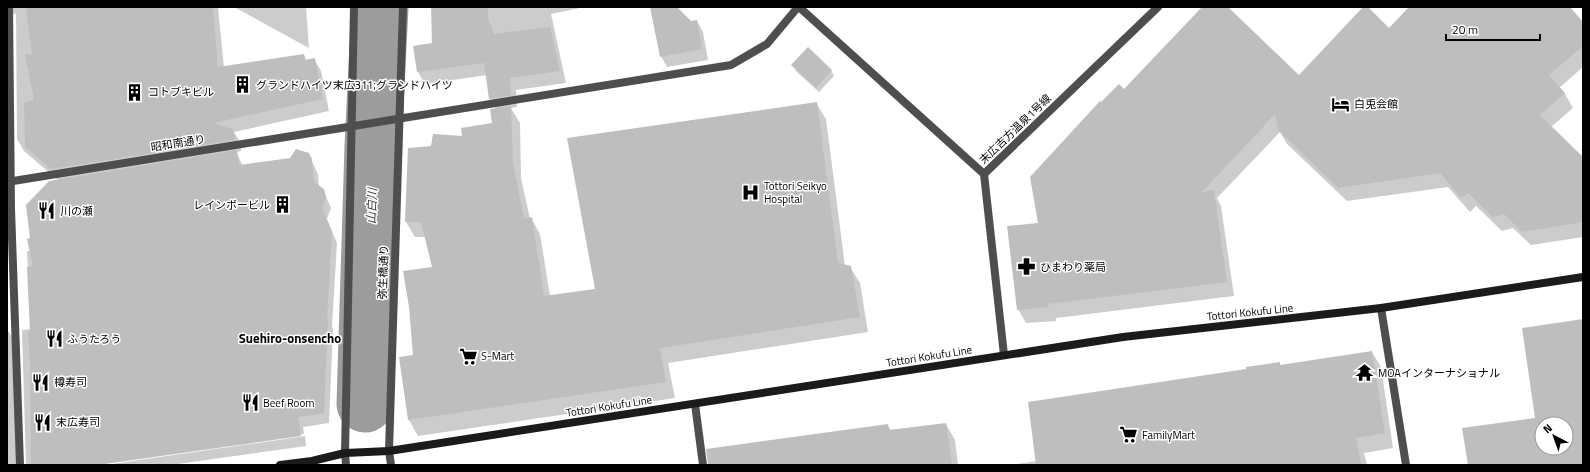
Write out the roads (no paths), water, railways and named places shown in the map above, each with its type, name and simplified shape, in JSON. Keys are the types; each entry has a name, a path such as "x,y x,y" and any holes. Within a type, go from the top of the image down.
{"main road":[{"name":"Tottori Kokufu Line","path":"280,465 312,461 344,453 389,451 1004,355 1123,338 1381,308 1583,277"}],"street":[{"path":"9,7 9,181 20,465"},
{"path":"346,465 344,453 354,7"},
{"name":"弥生橋通り","path":"391,465 389,451 403,7"},
{"path":"799,7 984,174"},
{"name":"昭和南通り","path":"9,181 730,65 767,44 799,7"},
{"name":"末広吉方温泉1号線","path":"1004,355 984,174 1158,7"},
{"path":"1381,308 1406,465"},
{"path":"695,404 703,465"}],"waterway":[{"name":"山白川","path":"365,404 373,146 380,7"}],"place":[{"name":"グランドハイツ末広311;グランドハイツ","path":"243,85"},
{"name":"コトブキビル","path":"135,92"},
{"name":"白兎会館","path":"1341,104"},
{"name":"Tottori Seikyo Hospital","path":"751,192"},
{"name":"レインボービル","path":"283,205"},
{"name":"川の瀬","path":"47,211"},
{"name":"ひまわり薬局","path":"1027,267"},
{"name":"ふうたろう","path":"54,339"},
{"name":"S-Mart","path":"468,356"},
{"name":"MOAインターナショナル","path":"1365,373"},
{"name":"樽寿司","path":"41,382"},
{"name":"Beef Room","path":"250,403"},
{"name":"末広寿司","path":"43,422"},
{"name":"FamilyMart","path":"1129,435"}],"district":[{"name":"Suehiro-onsencho","path":"290,338"}]}
